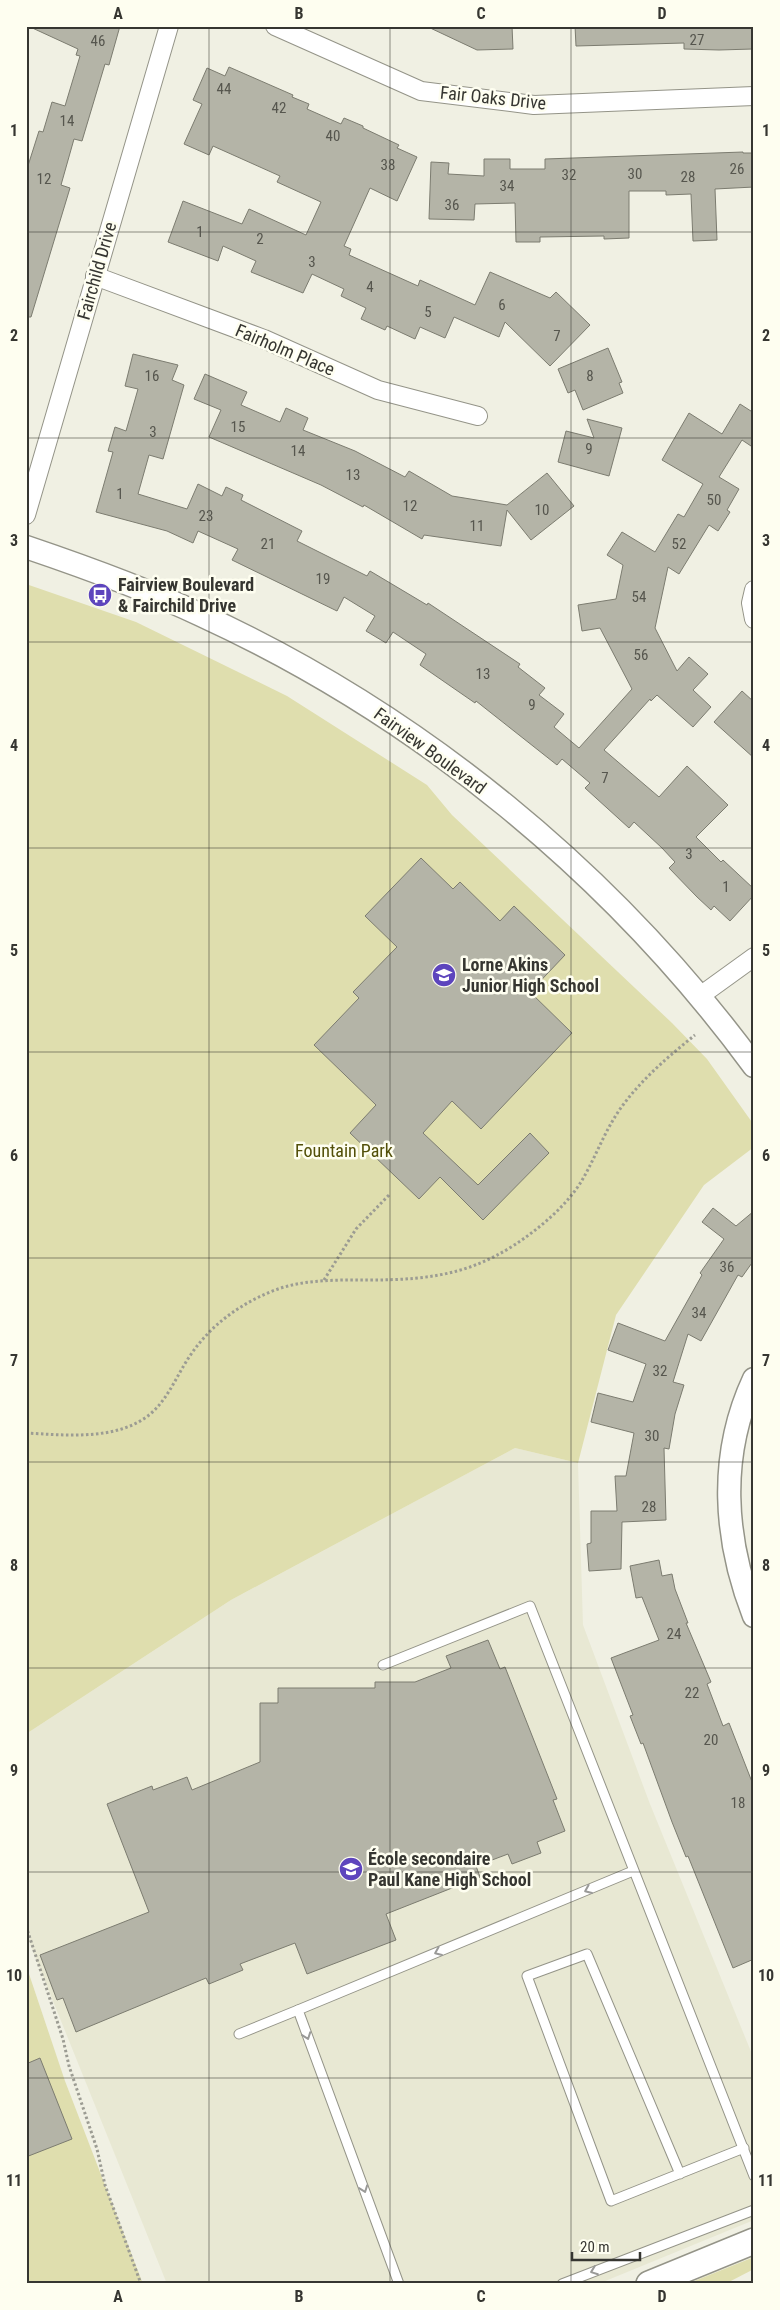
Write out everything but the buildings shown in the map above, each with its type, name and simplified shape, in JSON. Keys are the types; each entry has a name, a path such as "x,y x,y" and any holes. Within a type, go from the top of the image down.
{"main road":[{"path":"649,2284 754,2241"}],"street":[{"name":"Fairchild Drive","path":"26,515 169,26"},
{"name":"Fair Oaks Drive","path":"275,26 421,91 534,105 754,96"},
{"name":"Fairholm Place","path":"95,276 264,339 378,390 478,416"},
{"name":"Fairview Boulevard","path":"26,547 132,585 201,614 317,675 441,755 547,839 612,900 700,996 754,1066"},
{"path":"754,590 751,603 754,619"},
{"path":"700,996 754,957"},
{"path":"754,1379 739,1420 732,1450 728,1506 735,1559 754,1616"}],"lane":[{"path":"383,1665 530,1606 754,2176"},
{"path":"238,2034 634,1871"},
{"path":"680,2174 587,1954 527,1976 611,2201 680,2174 744,2148"},
{"path":"298,2010 400,2284"},
{"path":"562,2284 754,2210"}],"path":[{"path":"26,1434 83,1434 111,1430 134,1423 148,1415 160,1403 205,1334 235,1310 270,1292 324,1280 424,1278 462,1270 501,1254 533,1232 569,1198 580,1183 604,1135 622,1106 651,1073 695,1035"},
{"path":"324,1280 356,1229 390,1194"},
{"path":"26,1926 64,2039 69,2066 98,2149 105,2185 141,2284"}],"shaded area":[{"name":"École secondaire Paul Kane High School","path":"515,1448 578,1463 583,1625 650,1804 754,2059 754,2220 598,2284 167,2284 26,1934 26,1734 231,1600"}],"green space":[{"name":"Fountain Park","path":"26,584 136,622 287,696 427,785 452,815 672,1023 707,1059 754,1125 754,1147 704,1185 616,1315 578,1463 515,1448 231,1600 26,1734"},
{"path":"26,1965 65,2081 143,2284 26,2284"},
{"path":"754,2257 754,2269 725,2284 687,2284"}],"place":[{"name":"Fairview Boulevard & Fairchild Drive","path":"100,595"},
{"name":"Lorne Akins Junior High School","path":"444,975"},
{"name":"École secondaire Paul Kane High School","path":"351,1869"}]}
